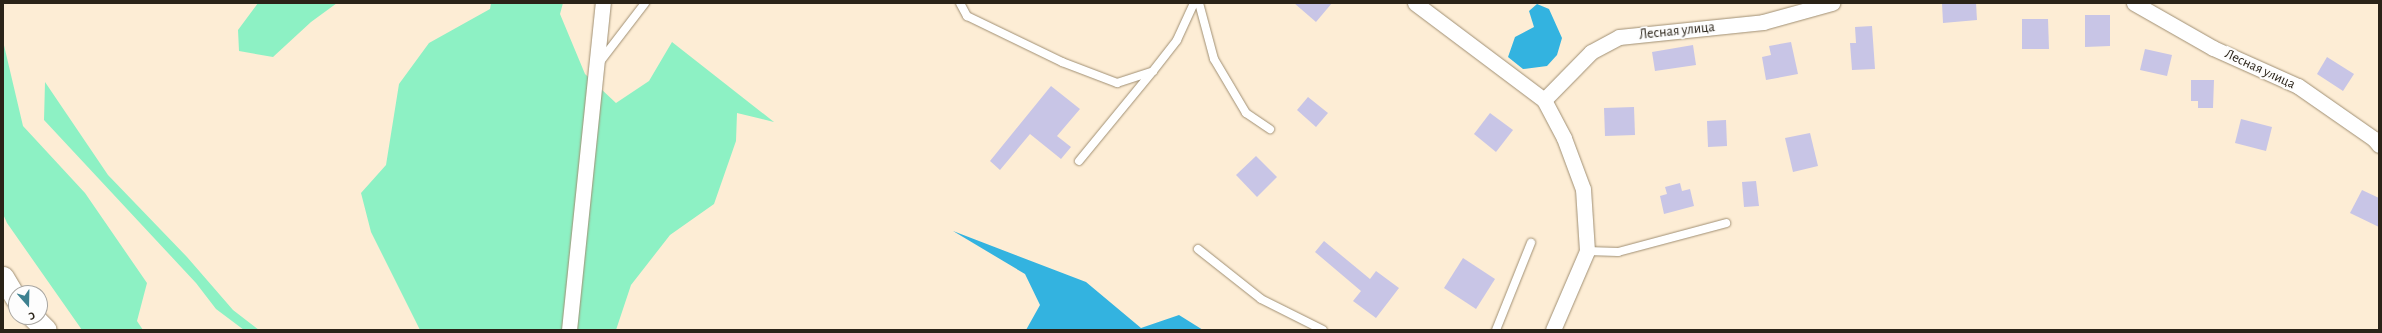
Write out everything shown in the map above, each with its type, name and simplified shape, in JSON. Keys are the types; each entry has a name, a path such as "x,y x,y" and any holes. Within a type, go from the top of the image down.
{"street":[{"path":"569,330 598,64 603,3"},
{"path":"1415,3 1544,100 1564,138 1583,189 1587,251 1553,330"},
{"name":"Лесная улица","path":"1544,100 1591,52 1620,37 1763,22 1832,3"},
{"name":"Лесная улица","path":"2134,3 2212,48 2298,86 2374,139 2379,145"}],"lane":[{"path":"598,64 645,3"},
{"path":"960,3 967,16 1062,62 1117,83 1153,71"},
{"path":"1079,161 1177,40 1194,3"},
{"path":"1199,3 1214,59 1246,113 1270,129"},
{"path":"1587,251 1618,252 1726,223"},
{"path":"1496,330 1531,243"},
{"path":"1198,249 1261,299 1323,330"}],"green space":[{"path":"258,3 337,3 311,22 273,57 239,51 238,30"},
{"path":"491,3 563,3 560,14 585,74 616,103 649,81 672,42 774,122 737,113 736,141 714,204 670,235 631,285 616,330 420,330 371,232 361,193 386,165 399,84 429,43 490,9"},
{"path":"3,41 23,126 85,193 147,283 137,321 143,330 82,330 7,223 3,214"},
{"path":"45,82 108,175 187,257 233,310 259,330 244,330 216,309 196,283 44,120"}],"water":[{"path":"1537,4 1549,9 1562,38 1557,55 1547,66 1523,69 1508,57 1515,37 1534,27 1529,11"},
{"path":"953,231 1086,282 1141,328 1179,315 1203,330 1026,330 1040,305 1025,274"}],"building":[{"path":"1294,3 1332,3 1316,22"},
{"path":"1942,3 1976,3 1977,20 1943,23"},
{"path":"2085,15 2110,15 2110,46 2085,47"},
{"path":"2022,19 2048,19 2049,49 2022,49"},
{"path":"1872,26 1875,69 1852,70 1850,43 1856,43 1855,27"},
{"path":"1791,42 1798,74 1766,80 1762,57 1771,55 1769,46"},
{"path":"1693,45 1696,65 1655,71 1652,52"},
{"path":"2145,49 2172,55 2167,76 2140,70"},
{"path":"2327,57 2354,74 2343,91 2317,74"},
{"path":"2191,80 2214,80 2213,108 2198,108 2198,101 2191,101"},
{"path":"1051,86 1080,109 1057,136 1071,147 1061,159 1030,134 1000,170 990,161"},
{"path":"1308,97 1328,113 1316,127 1297,110"},
{"path":"1634,107 1635,135 1605,136 1604,108"},
{"path":"1490,113 1513,130 1496,152 1474,134"},
{"path":"2241,119 2272,127 2266,151 2235,143"},
{"path":"1726,120 1727,146 1708,147 1707,121"},
{"path":"1810,133 1818,166 1793,172 1785,138"},
{"path":"1256,156 1277,177 1257,197 1236,175"},
{"path":"1756,181 1759,206 1744,207 1742,182"},
{"path":"1680,183 1682,191 1690,189 1694,206 1664,214 1660,196 1667,194 1665,187"},
{"path":"2362,190 2379,198 2379,227 2350,213"},
{"path":"1324,241 1370,279 1376,271 1399,288 1376,318 1353,301 1361,291 1315,252"},
{"path":"1463,258 1495,279 1476,309 1444,288"}]}
